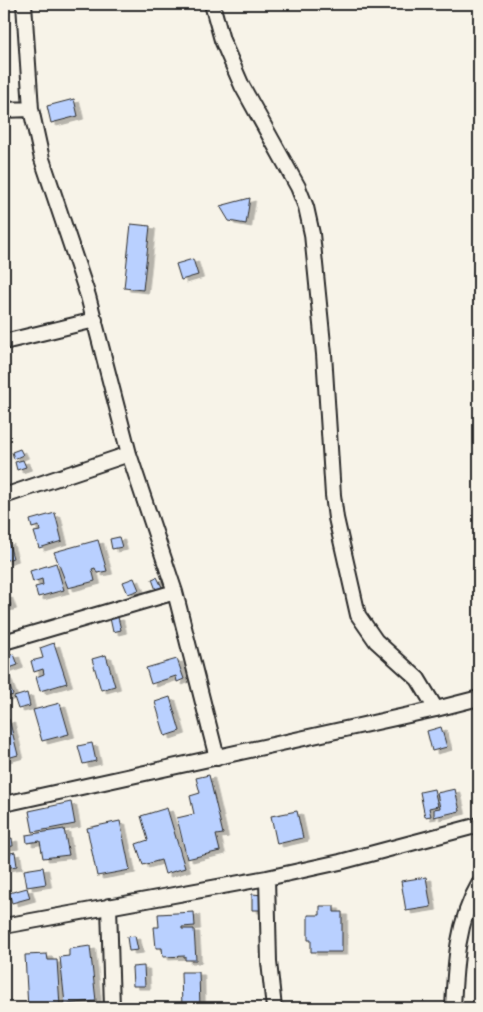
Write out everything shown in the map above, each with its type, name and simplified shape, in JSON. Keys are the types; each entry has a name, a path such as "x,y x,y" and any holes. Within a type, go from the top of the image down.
{"street":[{"path":"24,4 31,109 42,159 96,320 129,454 175,592 217,758"},
{"path":"212,4 231,62 298,187 306,207 312,234 324,354 335,510 358,615 376,641 418,679 436,709"},
{"path":"4,110 31,109"},
{"path":"4,342 96,320"},
{"path":"4,496 129,454"},
{"path":"4,642 175,592"},
{"path":"4,804 479,698"},
{"path":"4,926 266,878 340,862 479,825"},
{"path":"266,878 269,962 274,1008"},
{"path":"453,1008 455,954 471,897 479,884"},
{"path":"109,906 112,1008"}],"building":[{"path":"74,99 78,116 51,123 47,106"},
{"path":"250,198 246,224 229,221 220,206"},
{"path":"131,224 150,226 143,290 124,288"},
{"path":"193,259 198,275 181,280 176,264"},
{"path":"20,449 23,455 14,459 12,452"},
{"path":"23,460 26,467 17,470 15,462"},
{"path":"55,513 62,541 39,548 34,532 40,531 39,526 32,528 30,520"},
{"path":"119,537 122,547 112,549 110,539"},
{"path":"98,540 107,571 97,573 95,568 92,569 95,581 68,588 54,552"},
{"path":"8,541 13,558 4,561 4,543"},
{"path":"56,563 64,590 38,597 35,587 43,585 42,579 33,582 30,571"},
{"path":"157,577 162,587 156,590 152,579"},
{"path":"134,578 139,590 128,594 123,582"},
{"path":"7,595 11,606 4,608 4,596"},
{"path":"118,617 121,630 113,632 110,618"},
{"path":"54,643 67,683 40,691 36,677 44,674 43,669 34,672 31,661 43,658 40,648"},
{"path":"14,654 18,665 4,670 4,657"},
{"path":"106,655 115,686 101,690 92,659"},
{"path":"177,659 184,679 177,682 176,676 151,684 146,668"},
{"path":"4,672 13,695 4,698"},
{"path":"27,693 30,706 18,709 14,697"},
{"path":"170,697 180,731 165,736 155,702"},
{"path":"60,703 69,734 42,741 33,710"},
{"path":"9,719 18,755 4,759 4,721"},
{"path":"441,727 447,747 432,751 427,731"},
{"path":"92,743 96,761 83,764 78,746"},
{"path":"209,775 223,834 216,835 220,851 187,859 177,818 194,814 190,796 200,793 196,778"},
{"path":"434,789 438,806 429,808 431,816 425,817 420,792"},
{"path":"455,789 460,811 434,817 434,809 440,808 437,793"},
{"path":"71,802 75,824 33,832 29,811"},
{"path":"167,808 185,868 165,874 161,860 143,865 136,844 148,840 141,816"},
{"path":"297,811 303,838 277,844 271,816"},
{"path":"120,821 130,870 97,876 87,828"},
{"path":"64,829 69,855 43,858 40,841 27,843 26,835"},
{"path":"12,838 13,846 5,847 6,854 15,852 17,866 4,868 4,840"},
{"path":"43,867 46,884 27,887 24,870"},
{"path":"426,877 431,907 406,911 401,881"},
{"path":"27,888 30,898 12,903 9,893"},
{"path":"252,894 263,895 263,910 252,910"},
{"path":"320,906 334,906 334,912 342,912 342,952 311,952 311,940 308,940 308,915 320,915"},
{"path":"194,912 195,926 182,927 182,929 194,929 196,960 185,960 185,956 163,957 162,948 156,948 154,927 159,927 158,914"},
{"path":"135,936 138,950 129,951 127,937"},
{"path":"90,946 96,1001 65,1004 60,957 69,956 69,949"},
{"path":"47,954 48,960 57,960 60,1006 28,1008 25,955"},
{"path":"144,966 145,986 133,986 132,967"},
{"path":"181,972 199,972 200,1008 182,1008"}]}
